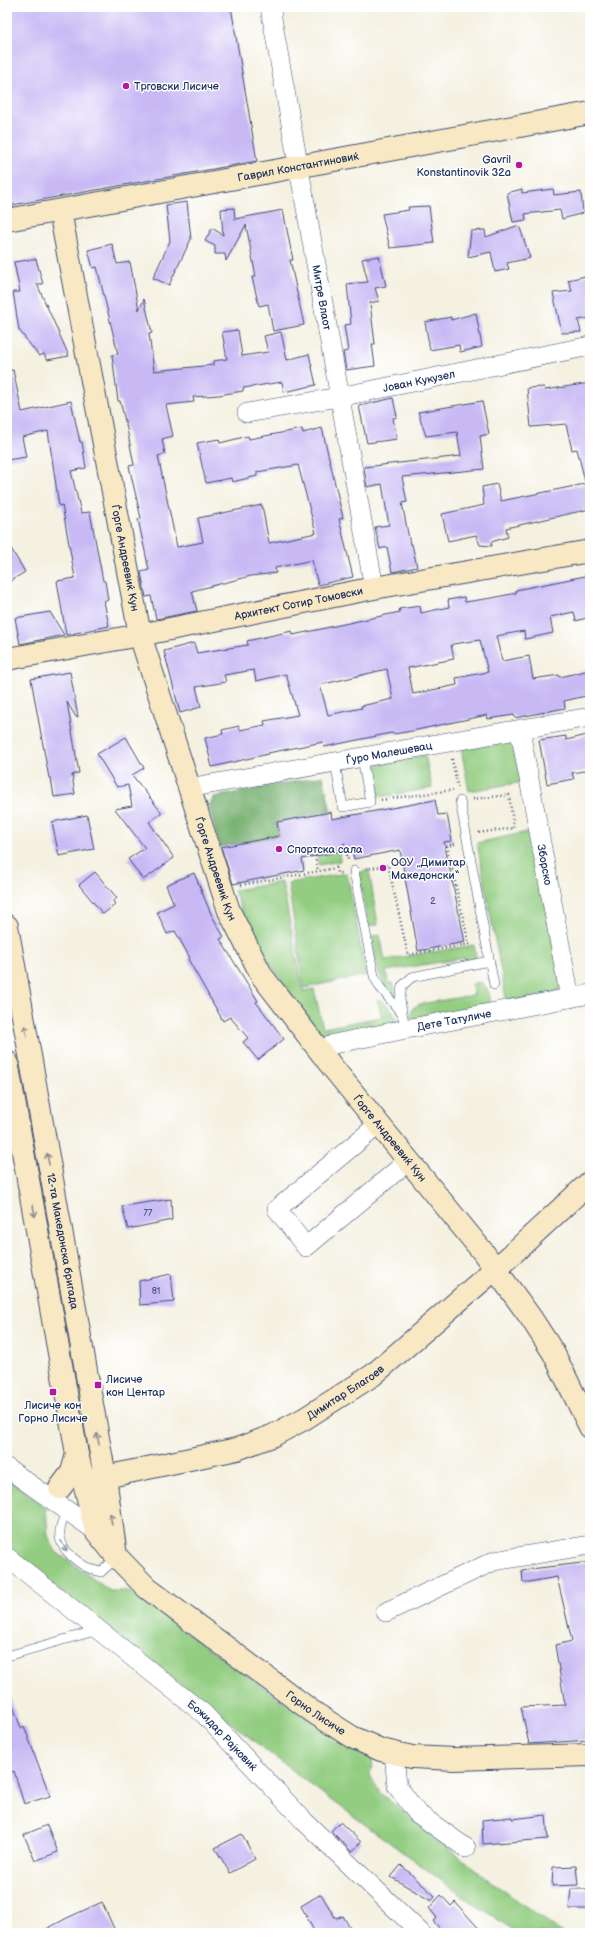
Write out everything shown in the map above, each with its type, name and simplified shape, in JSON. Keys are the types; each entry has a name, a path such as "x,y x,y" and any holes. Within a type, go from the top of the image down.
{"street":[{"name":"Митре Влаот","path":"270,7 374,588"},
{"name":"Гаврил Константиновиќ","path":"7,220 299,168 590,113"},
{"name":"Ѓорге Андреевиќ Кун","path":"60,211 140,635 226,904 245,945 262,976 319,1051 496,1269 553,1352 590,1427"},
{"name":"Јован Кукузел","path":"247,413 339,397 590,346"},
{"name":"Архитект Сотир Томовски","path":"7,659 140,635 374,588 590,551"},
{"name":"Ѓуро Малешевац","path":"188,788 520,731 590,717"},
{"name":"Зборско","path":"520,731 570,998"},
{"name":"12-та Македонска бригада","path":"7,926 105,1477 117,1557"},
{"name":"Дете Татуличе","path":"319,1051 334,1044 404,1022 590,994"},
{"path":"7,1062 76,1454 96,1531"},
{"path":"379,1124 277,1209 306,1247 408,1161"},
{"name":"Димитар Благоев","path":"51,1490 237,1449 272,1436 304,1419 373,1375 496,1269 590,1182"},
{"path":"51,1490 72,1472 76,1454"},
{"path":"7,1468 51,1490 67,1509 96,1531"},
{"name":"Горно Лисиче","path":"96,1531 117,1557 147,1588 313,1712 352,1737 381,1750 412,1756 454,1759 590,1755"},
{"path":"386,1612 494,1561 590,1545"},
{"name":"Божидар Рајковиќ","path":"7,1557 204,1714 304,1821 422,1933"},
{"path":"394,1753 397,1786 417,1813 466,1848"}],"lane":[{"path":"335,763 343,807 370,802 362,758"},
{"path":"460,801 494,985"},
{"path":"351,867 374,976 404,1022"},
{"path":"404,1022 400,999 402,986 412,977 489,961"},
{"path":"67,1509 60,1530 61,1540 68,1552 91,1570 101,1572 117,1557"},
{"path":"7,1656 100,1630"}],"path":[{"path":"344,843 351,867 388,865 408,955 469,944 448,846 467,838 514,828 509,795 460,801 452,758"},
{"path":"370,802 458,790"},
{"path":"315,856 318,871"},
{"path":"238,885 336,868"}],"green space":[{"path":"500,739 511,741 517,750 523,782 469,791 461,748"},
{"path":"425,755 432,788 378,797 373,766"},
{"path":"323,776 331,812 277,822 279,836 219,847 209,806 214,797"},
{"path":"532,831 561,986 558,991 507,1004 477,843"},
{"path":"339,851 340,861 319,865 317,856"},
{"path":"369,870 378,925 368,926 359,873"},
{"path":"347,873 366,975 304,988 288,883"},
{"path":"282,882 303,991 314,989 323,1028 382,1017 377,1000 380,999 389,1007 401,1024 331,1037 321,1033 295,1000 260,947 241,910 234,890"},
{"path":"380,935 385,960 474,945 476,957 468,968 465,958 386,971 388,983 393,983 398,1001 386,987 379,972 372,936"},
{"path":"480,982 488,990 491,1006 411,1022 410,1015 413,1008 420,1004 474,995 471,984"},
{"path":"7,1478 46,1508 48,1536 56,1552 110,1591 128,1591 350,1747 373,1759 370,1775 380,1793 486,1878 563,1933 518,1933 464,1897 311,1785 7,1550"}],"building":[{"name":"Трговски Лисиче","path":"7,7 231,7 257,161 7,206"},
{"path":"522,189 522,193 553,189 554,195 581,192 583,213 562,219 560,210 525,214 526,220 513,222 507,193"},
{"path":"187,202 191,239 169,285 153,278 170,241 166,205"},
{"path":"429,206 434,243 390,248 382,214 409,210 408,207"},
{"path":"234,208 235,219 283,210 293,260 290,260 304,325 273,331 268,304 259,306 252,277 256,277 246,225 226,261 225,254 215,254 215,246 205,241 212,228 223,235 221,209"},
{"path":"519,225 530,258 507,263 509,269 495,272 491,252 468,257 471,231 485,230 486,237"},
{"path":"112,244 117,264 130,262 139,310 144,299 152,333 149,334 154,371 213,365 213,361 227,359 222,332 238,330 242,356 268,352 264,336 281,332 287,360 309,354 316,385 284,392 282,382 243,388 243,391 193,397 194,402 166,405 173,436 162,439 165,454 158,456 177,547 203,542 198,518 262,505 269,543 316,533 298,465 257,472 257,476 232,482 231,478 206,483 197,443 219,439 220,443 248,436 249,439 302,429 303,433 322,428 343,518 339,519 353,577 318,585 312,560 275,568 276,573 251,576 192,591 197,611 156,619 151,596 146,597 141,572 149,570 138,519 141,518 129,466 134,465 120,401 118,401 112,355 118,354 97,267 93,268 88,250"},
{"path":"379,256 386,286 375,288 379,301 370,303 375,344 372,344 375,366 346,370 343,352 348,351 344,325 351,324 347,284 368,282 362,259"},
{"path":"36,259 43,284 37,284 69,356 47,360 44,354 39,356 19,330 13,292 20,292 14,262"},
{"path":"590,275 590,318 578,320 581,332 562,333 553,293 572,291 568,280"},
{"path":"476,313 482,347 460,352 459,345 430,350 425,322 451,317 451,320"},
{"path":"13,370 22,412 71,401 80,442 82,442 86,468 71,471 81,513 90,512 103,581 105,581 108,600 104,601 109,626 66,635 57,581 75,578 62,505 59,506 48,431 22,437 26,457 7,460 7,371"},
{"path":"590,383 590,481 585,481 577,449 572,450 566,424 531,427 527,388 544,387 545,390"},
{"path":"393,398 397,417 393,418 397,439 367,443 359,406"},
{"path":"482,401 489,434 480,436 484,469 402,477 407,502 402,503 410,544 412,544 417,567 392,572 387,547 380,549 375,527 389,525 382,484 367,487 364,467 461,456 457,432 426,436 418,412"},
{"path":"590,483 590,509 506,528 508,537 491,542 492,546 480,545 476,535 448,541 442,514 484,505 482,487 497,484 501,501"},
{"path":"7,542 25,572 7,583"},
{"path":"590,575 590,617 576,621 574,612 550,617 553,633 525,639 524,631 496,636 502,661 529,656 533,679 559,675 560,677 590,670 590,695 564,701 565,708 515,718 514,715 488,719 487,715 412,731 394,734 391,733 324,747 323,742 268,753 212,767 205,738 223,734 222,730 239,726 240,730 265,725 264,721 298,715 286,674 256,681 254,670 224,675 226,682 196,687 201,707 180,713 164,651 194,643 197,653 248,645 247,641 292,631 293,635 400,612 399,609 420,606 421,613 449,607 448,600 464,597 465,602 516,593 516,590","holes":["480,640 488,672 456,678 457,685 413,694 408,668 454,659 451,645","387,669 393,699 361,706 362,708 328,715 320,685"]},
{"path":"50,612 64,635 20,644 15,618"},
{"path":"70,672 78,717 76,717 67,702 79,773 72,775 75,794 54,797 51,778 49,778 31,679"},
{"path":"587,735 590,750 590,770 572,773 574,779 547,784 539,740 566,736 566,740"},
{"path":"126,737 144,768 132,775 162,813 149,822 174,858 143,880 128,859 145,848 115,809 132,806 128,785 117,787 97,754"},
{"name":"ООУ „Димитар Македонски“","path":"435,800 438,815 447,814 452,841 444,842 465,942 418,951 400,850 354,859 352,849 315,856 302,859 304,870 233,884 221,847 279,836 277,822 331,812 332,819"},
{"path":"87,815 94,849 59,856 52,822"},
{"path":"95,872 117,898 113,901 115,905 103,914 79,885"},
{"path":"194,873 211,914 224,937 220,939 258,1001 256,1002 284,1039 258,1060 243,1042 248,1038 230,1017 223,1021 188,959 190,958 175,931 167,934 157,912 174,904 166,885"},
{"path":"171,1199 172,1220 128,1229 122,1206"},
{"path":"171,1274 174,1302 140,1305 139,1281"},
{"path":"590,1562 590,1740 529,1744 521,1707 565,1705 555,1645 572,1641 557,1577 523,1583 522,1570"},
{"path":"7,1695 9,1695 21,1728 24,1726 50,1796 24,1804 14,1771 10,1773 7,1766"},
{"path":"546,1815 548,1839 483,1844 482,1820 512,1817 512,1819"},
{"path":"340,1822 361,1842 352,1852 331,1831"},
{"path":"47,1825 58,1852 35,1861 24,1835"},
{"path":"242,1834 255,1859 230,1873 215,1848"},
{"path":"401,1865 435,1896 431,1901 391,1877"},
{"path":"576,1866 578,1885 552,1886 553,1867"},
{"path":"571,1889 590,1889 590,1909 569,1909"},
{"path":"321,1894 336,1919 343,1916 353,1933 311,1933 314,1931 301,1906"},
{"path":"441,1895 451,1906 455,1902 483,1933 444,1933 433,1921 437,1918 429,1908"},
{"path":"102,1902 116,1933 39,1933 67,1918"}],"place":[{"name":"Трговски Лисиче","path":"126,86"},
{"name":"Gavril Konstantinovik 32a","path":"519,165"},
{"name":"Спортска сала","path":"279,849"},
{"name":"ООУ „Димитар Македонски“","path":"383,868"},
{"name":"Лисиче кон Центар","path":"98,1385"},
{"name":"Лисиче кон Горно Лисиче","path":"53,1392"}]}
